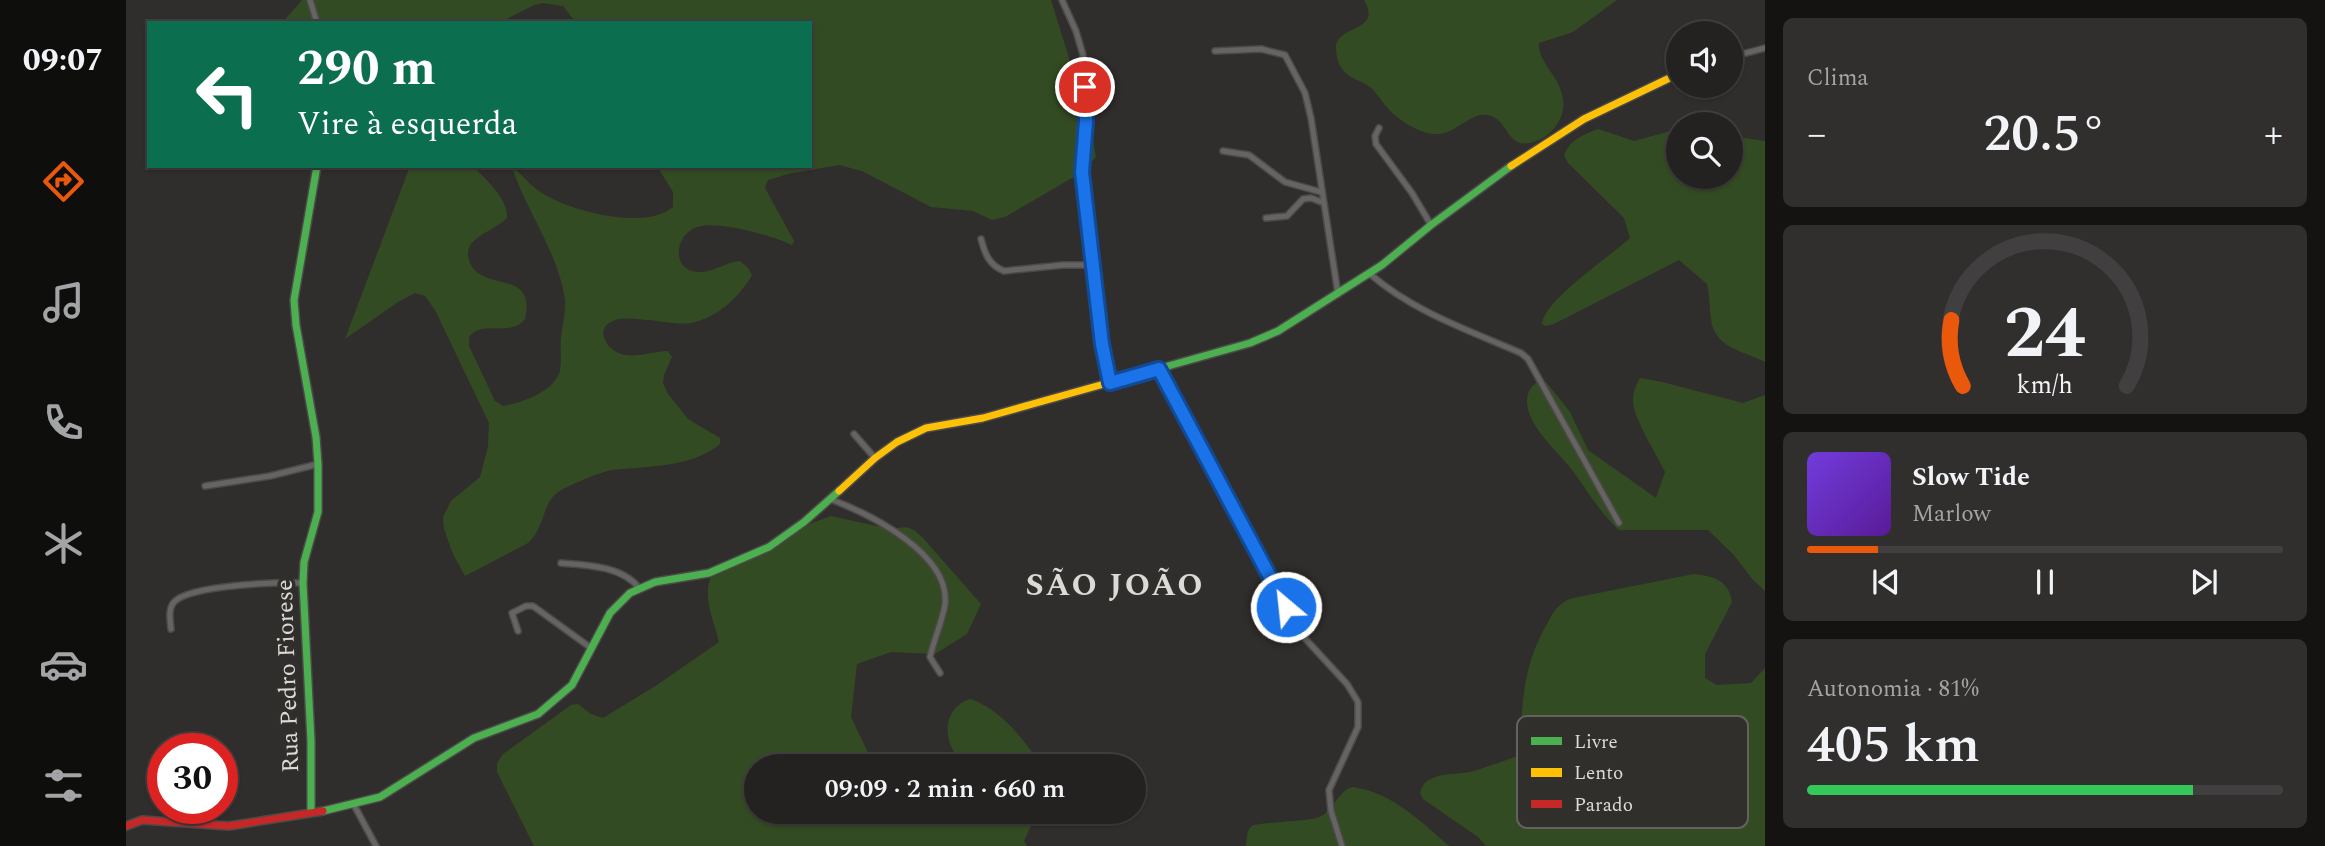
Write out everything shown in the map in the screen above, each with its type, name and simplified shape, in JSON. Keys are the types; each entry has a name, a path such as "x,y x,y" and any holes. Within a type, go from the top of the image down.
{"street":[{"path":"310,0 316,21"},
{"path":"1062,0 1083,55 1086,121 1082,172 1102,344 1110,383"},
{"path":"1743,54 1765,48"},
{"path":"1215,51 1252,49 1285,55 1305,93 1338,294"},
{"path":"126,826 142,820 229,826 255,824 354,805 380,797 474,737 538,714 572,685 610,613 621,600 639,588 655,582 709,573 785,537 875,457 897,442 926,428 983,418 1250,343 1278,331 1370,274 1495,176 1584,119 1666,80"},
{"path":"1379,128 1375,136 1376,144 1412,193 1431,225"},
{"path":"1223,151 1249,155 1285,182 1321,192"},
{"name":"Rua Pedro Fiorese","path":"311,812 312,741 303,583 304,562 318,512 318,464 294,300 317,168"},
{"path":"1266,218 1287,216 1303,199 1311,198 1324,203"},
{"path":"981,239 988,259 995,268 1004,271 1093,265"},
{"path":"1370,274 1391,292 1415,306 1510,348 1528,359 1619,523"},
{"path":"1159,369 1299,632 1348,684 1358,702 1358,727 1329,790 1331,811 1342,846"},
{"path":"853,434 875,457"},
{"path":"205,486 270,477 318,464"},
{"path":"830,499 865,515 906,540 924,553 937,569 943,580 945,604 930,657 940,673"},
{"path":"561,563 587,565 625,575 639,588"},
{"path":"170,629 171,606 177,599 194,593 276,582 303,583"},
{"path":"518,631 512,613 526,606 533,606 590,648"},
{"path":"354,805 376,846"}],"green space":[{"path":"302,0 1051,0 1091,129 1096,157 1084,171 1005,217 992,220 973,211 931,207 862,171 839,165 768,180 765,188 794,241 792,245 731,227 706,225 689,231 680,244 683,266 689,270 703,272 740,261 752,275 741,290 720,310 695,322 622,319 608,324 603,334 608,345 625,355 668,351 672,357 663,383 668,394 688,419 720,438 720,444 696,458 682,462 612,470 568,487 552,498 538,530 528,543 465,576 453,554 444,529 443,517 451,501 480,477 488,447 489,423 435,310 425,296 415,293 345,339 409,168 475,168 504,203 507,218 471,244 468,258 475,270 484,276 515,286 523,293 526,303 525,319 512,327 475,332 469,337 469,346 495,401 503,406 519,402 545,390 557,378 561,367 565,301 557,267 513,170 538,191 555,200 588,212 627,218 660,214 673,207 673,192 658,168 812,168 812,21 574,21 563,6 543,3 503,21 284,21"},
{"path":"1364,0 1617,0 1573,32 1539,43 1543,59 1562,95 1561,117 1543,138 1520,143 1500,122 1487,115 1475,117 1444,133 1431,134 1417,129 1397,117 1370,87 1346,73 1338,61 1336,45 1345,33 1365,22 1368,10"},
{"path":"1598,129 1634,141 1666,132 1666,189 1743,189 1743,138 1765,141 1765,362 1720,339 1712,324 1707,284 1679,260 1554,324 1542,324 1554,303 1566,291 1630,238 1624,218 1568,163 1564,155 1570,145"},
{"path":"1640,378 1743,403 1765,395 1765,591 1708,530 1619,530 1539,432 1528,409 1530,389 1539,381 1547,383 1570,412 1588,450 1656,498 1665,472 1634,407 1634,394"},
{"path":"831,516 890,529 906,527 914,530 981,604 967,634 935,654 891,652 857,664 851,717 869,754 744,754 744,824 1032,824 1024,841 1027,846 534,846 497,772 497,763 503,754 571,705 578,704 591,714 603,718 719,642 708,601 711,577 812,523"},
{"path":"1694,574 1708,576 1724,584 1732,602 1705,654 1705,678 1717,685 1751,683 1765,668 1765,846 1486,846 1478,837 1423,799 1420,793 1423,786 1435,777 1474,771 1517,756 1517,828 1748,828 1748,716 1522,716 1528,673 1538,641 1560,605 1573,598"},
{"path":"971,699 992,710 1011,727 1033,754 956,754 948,733 949,720 955,709"},
{"path":"1353,787 1381,795 1393,802 1449,846 1246,846 1252,826 1317,818 1328,811 1343,792"}],"traffic: fast":[{"path":"1104,384 1250,343 1278,331 1382,265 1511,166"},
{"path":"311,812 311,741 303,583 304,562 318,512 318,464 294,300 317,168"},
{"path":"323,811 380,797 474,738 538,714 572,685 610,613 630,593 655,582 709,573 769,547 804,522 839,491"}],"traffic: slow":[{"path":"1511,166 1584,119 1666,80"},
{"path":"839,491 897,442 926,428 983,418 1104,384"}],"traffic: jam":[{"path":"126,826 142,820 229,826 323,811"}],"district":[{"name":"SÃO JOÃO","path":"1115,585"}],"route":[{"path":"1085,87 1086,121 1082,172 1102,344 1110,383 1159,369 1286,607"}]}
